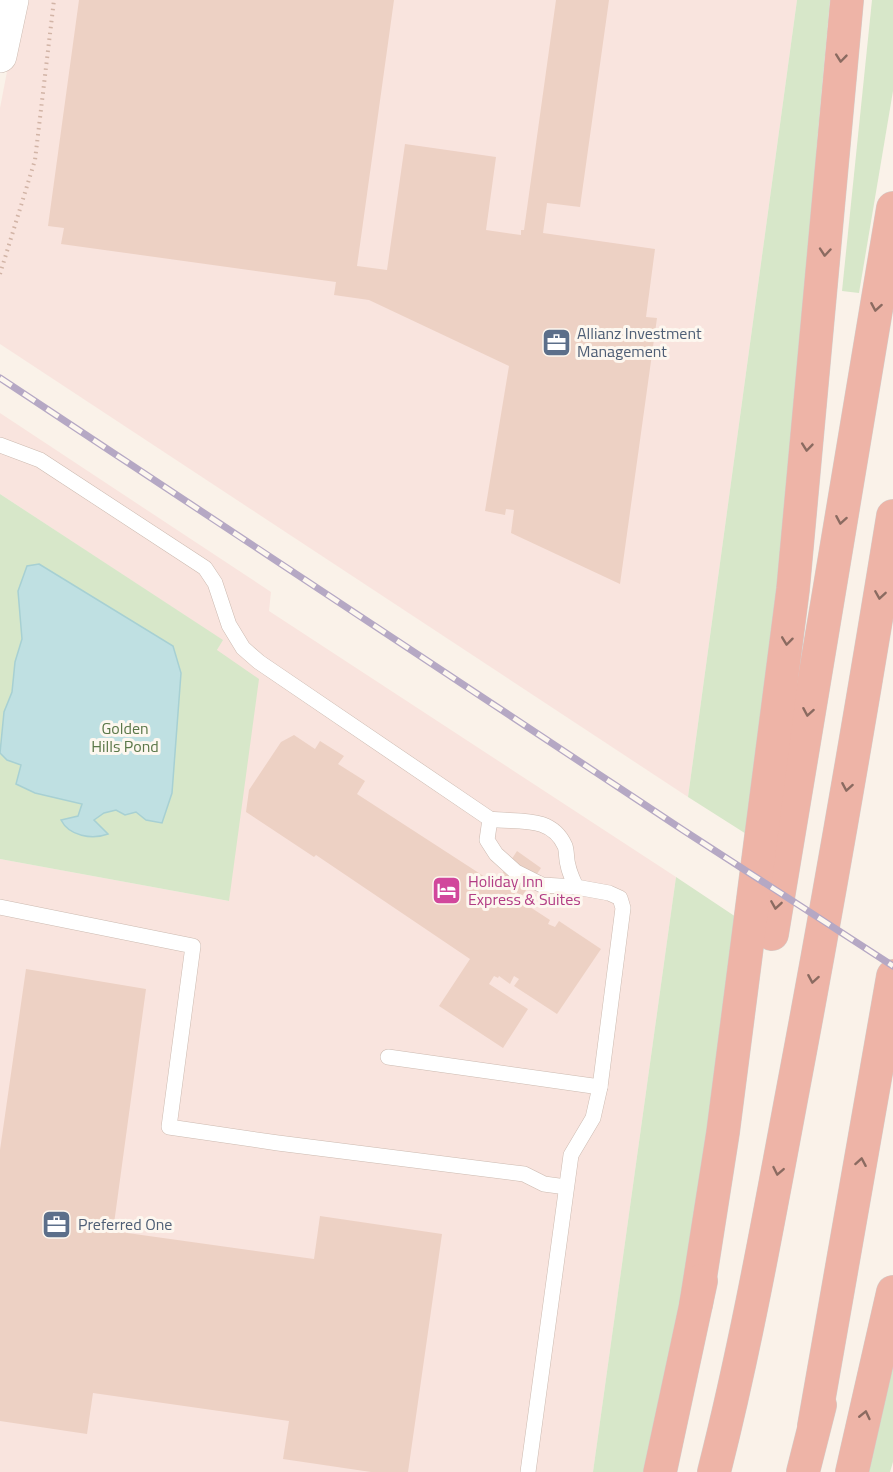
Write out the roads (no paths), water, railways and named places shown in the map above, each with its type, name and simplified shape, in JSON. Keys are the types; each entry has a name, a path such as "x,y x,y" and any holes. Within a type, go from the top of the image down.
{"highway":[{"path":"696,1304 723,1132 794,589 847,0"},
{"path":"660,1472 736,1134 771,941 893,208"},
{"path":"714,1472 736,1385 775,1190 893,516"},
{"path":"814,1426 893,976"},
{"path":"803,1472 879,1181 893,1109"},
{"path":"852,1472 893,1292"}],"street":[{"path":"0,56 12,0"}],"lane":[{"path":"0,445 40,460 205,568 215,583 229,625 243,648 259,662 490,819 542,823 556,834 565,846 568,866 576,887"},
{"path":"490,819 487,840 496,854 516,872 542,885 576,887 609,893 620,898 623,908 600,1087 593,1118 571,1155 528,1472"},
{"path":"0,908 193,946 169,1127 524,1174 544,1184 566,1187"},
{"path":"387,1057 600,1087"}],"water":[{"name":"Golden Hills Pond","path":"39,564 173,646 181,673 172,793 162,823 146,820 136,812 125,815 116,810 104,813 94,820 108,834 95,837 75,833 69,830 61,820 78,816 82,804 35,793 16,784 21,765 7,760 0,753 4,712 12,692 15,662 22,639 18,591 27,566"}],"railway":[{"path":"0,378 683,830 893,966"}],"place":[{"name":"Allianz Investment Management","path":"556,342"},
{"name":"Holiday Inn Express & Suites","path":"447,890"},
{"name":"Preferred One","path":"57,1224"}]}
